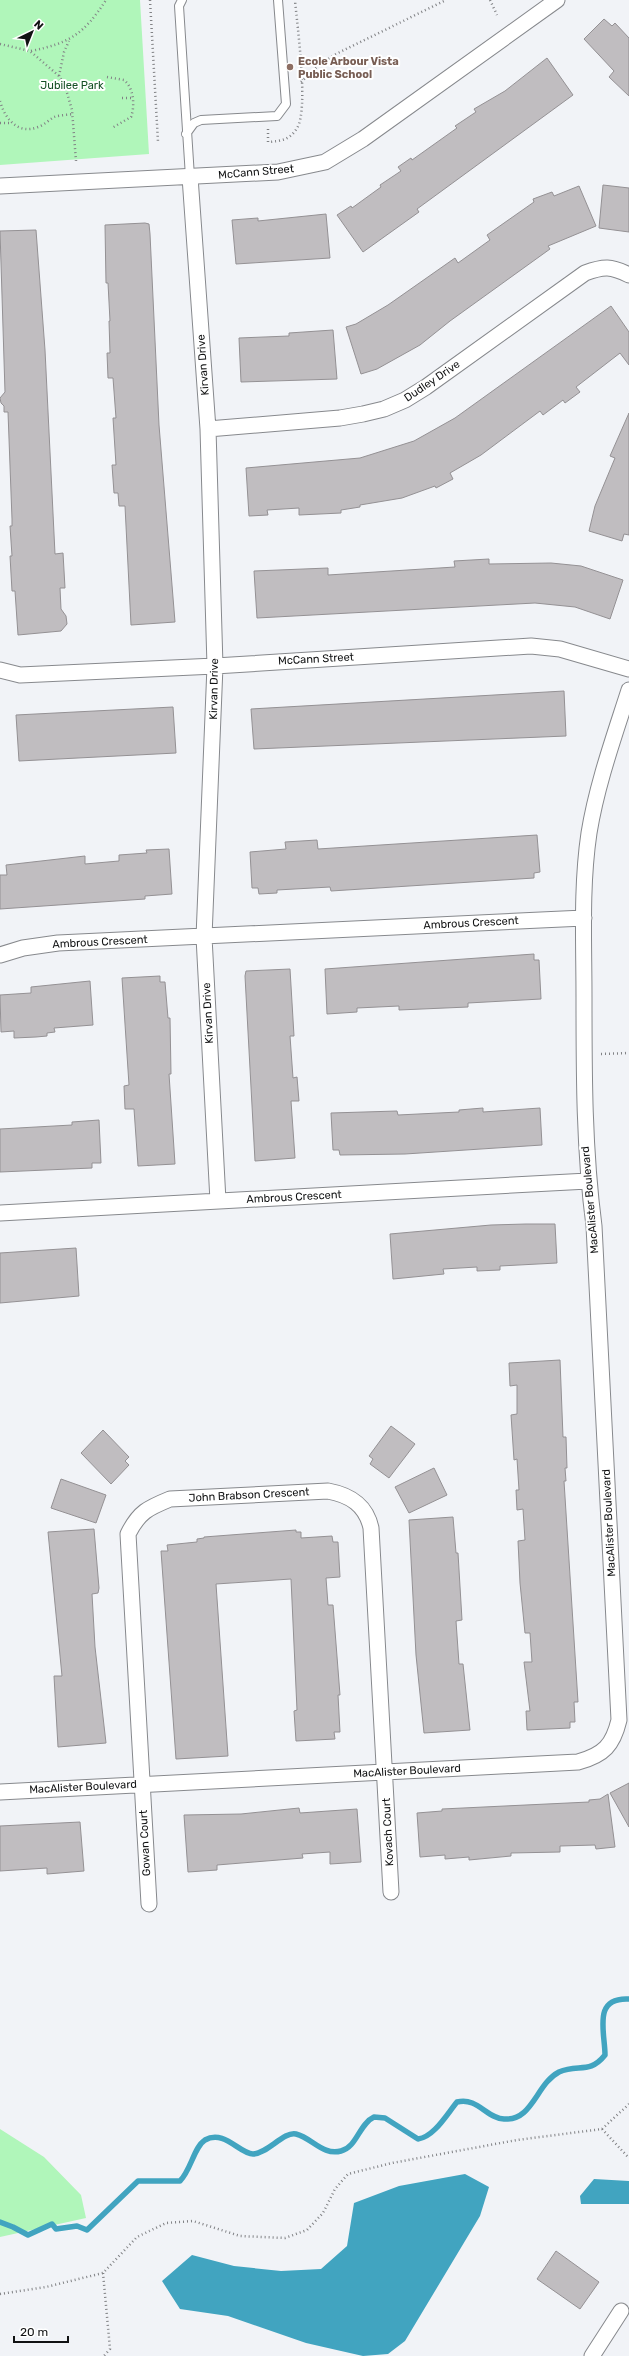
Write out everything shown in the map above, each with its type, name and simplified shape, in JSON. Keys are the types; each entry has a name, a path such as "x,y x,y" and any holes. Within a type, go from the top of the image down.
{"street":[{"name":"McCann Street","path":"0,186 278,172 325,162 363,139 557,0"},
{"name":"Kirvan Drive","path":"190,177 208,429 215,666 204,936 218,1201"},
{"name":"Dudley Drive","path":"208,429 340,418 384,409 405,400 426,387 585,273 600,268 615,268 629,275"},
{"name":"McCann Street","path":"0,670 20,675 215,666 531,646 560,649 629,669"},
{"name":"MacAlister Boulevard","path":"0,1792 142,1783 385,1773 578,1762 593,1758 606,1749 615,1736 619,1720 594,1226 588,1181 584,1055 584,918 589,833 601,779 629,690"},
{"name":"Ambrous Crescent","path":"0,955 23,948 58,943 584,918"},
{"name":"Ambrous Crescent","path":"0,1213 588,1181"},
{"name":"John Brabson Crescent","path":"142,1783 128,1534 136,1518 148,1508 170,1498 320,1492 343,1494 362,1507 369,1517 371,1528 385,1773"},
{"name":"Kovach Court","path":"385,1773 391,1892"},
{"name":"Gowan Court","path":"142,1783 148,1904"},
{"path":"592,2356 621,2311"}],"lane":[{"path":"182,0 179,6 186,134 190,177"},
{"path":"186,134 194,123 201,120 277,116 282,112 286,104 278,0"}],"path":[{"path":"59,76 64,52 69,40 96,15 106,0"},
{"path":"150,0 158,142"},
{"path":"301,82 318,66 334,55 446,0"},
{"path":"490,0 497,15"},
{"path":"30,51 69,40"},
{"path":"0,44 30,51 59,76 69,96 73,114 76,161"},
{"path":"108,77 120,78 128,83 132,98 131,117 112,128"},
{"path":"122,98 132,98"},
{"path":"0,101 5,116 11,123 20,128 33,129 55,117 73,114"},
{"path":"0,123 11,123"},
{"path":"584,1055 629,1054"},
{"path":"0,2294 46,2287 103,2274 137,2238 166,2223 193,2221 240,2236 285,2238 307,2230 323,2213 335,2189 348,2174 392,2163 517,2140 602,2129 629,2104"},
{"path":"602,2129 628,2157"},
{"path":"103,2274 110,2349 104,2356"}],"green space":[{"name":"Jubilee Park","path":"0,0 140,0 149,154 0,165"},
{"path":"0,2129 44,2157 81,2195 86,2218 0,2237"}],"water":[{"path":"465,2174 489,2187 480,2216 405,2341 388,2354 363,2356 306,2343 228,2316 180,2309 162,2281 192,2255 234,2266 281,2271 321,2269 347,2246 354,2203 399,2186"},
{"path":"594,2179 629,2181 629,2204 581,2204 580,2196"}],"building":[{"path":"604,19 612,26 615,23 629,38 629,96 609,77 614,71 584,39"},
{"path":"547,58 573,95 417,209 419,212 363,252 337,215 351,206 352,208 381,187 380,185 401,171 398,167 411,158 412,160 457,128 455,126 476,112 474,109 505,91"},
{"path":"603,185 629,188 629,232 599,228"},
{"path":"579,186 596,226 548,246 550,249 450,321 420,345 377,369 361,374 346,327 356,324 388,305 455,258 458,263 490,240 487,235 534,202 533,199 552,192 554,196"},
{"path":"326,214 330,258 236,264 232,220 258,218 258,221"},
{"path":"149,224 150,234 159,425 175,622 131,625 125,506 119,506 118,493 114,493 112,465 116,465 113,418 116,418 113,378 108,378 107,353 110,353 110,321 108,283 106,283 105,225"},
{"path":"36,230 45,350 55,554 63,553 65,588 60,588 61,609 66,616 67,624 61,631 18,635 15,591 12,591 10,556 12,556 10,526 12,526 12,519 8,412 4,412 4,406 1,403 0,398 5,392 0,231"},
{"path":"611,306 629,332 629,365 620,353 576,387 580,392 565,403 563,400 543,415 540,411 481,455 450,473 453,479 436,488 435,486 402,498 360,505 360,507 341,510 341,513 299,515 299,508 267,510 268,515 249,516 246,468 360,458 414,441 455,418"},
{"path":"333,330 337,379 241,382 239,338 289,336 289,333"},
{"path":"629,413 629,535 624,534 622,541 589,531 595,506 615,458 610,456"},
{"path":"489,559 489,564 551,563 581,566 623,580 610,619 575,607 535,603 257,618 254,571 328,568 328,575 455,567 454,561"},
{"path":"564,691 566,736 254,749 251,709"},
{"path":"173,707 176,753 19,761 16,715"},
{"path":"537,835 540,872 534,873 534,878 331,891 330,887 277,890 277,893 259,894 258,888 252,888 250,852 286,849 285,842 317,840 318,849"},
{"path":"169,849 172,894 145,896 145,899 0,909 0,875 7,875 6,865 85,856 85,864 119,861 119,855 147,853 146,850"},
{"path":"534,954 534,960 539,960 541,999 468,1003 468,1007 399,1010 399,1006 357,1008 357,1012 327,1014 325,969"},
{"path":"290,969 294,1036 290,1036 293,1078 297,1077 299,1101 291,1101 295,1158 255,1161 245,976 246,971"},
{"path":"160,976 160,982 165,982 168,1018 170,1018 171,1074 169,1074 175,1164 138,1166 134,1109 125,1109 124,1086 129,1085 122,978"},
{"path":"90,981 93,1025 54,1028 55,1032 47,1033 47,1036 36,1037 14,1038 14,1031 1,1032 0,995 31,993 31,987"},
{"path":"483,1108 483,1112 540,1108 542,1145 405,1154 340,1155 339,1150 333,1150 331,1113 397,1111 398,1115 459,1112 459,1110"},
{"path":"99,1120 101,1163 92,1163 92,1168 0,1172 0,1129 72,1125 72,1122"},
{"path":"555,1224 557,1263 500,1266 500,1270 477,1271 477,1267 443,1269 444,1274 393,1279 390,1234 491,1225"},
{"path":"76,1248 79,1296 0,1303 0,1253"},
{"path":"560,1360 563,1437 566,1437 567,1468 565,1468 566,1481 564,1481 578,1702 574,1702 575,1722 570,1722 570,1728 527,1730 526,1711 530,1711 524,1662 532,1662 530,1633 525,1633 520,1583 518,1541 525,1540 523,1509 517,1510 516,1490 519,1490 517,1459 514,1460 511,1415 517,1414 517,1385 510,1386 509,1363"},
{"path":"391,1426 415,1444 389,1478 370,1464 373,1459 369,1456"},
{"path":"103,1430 129,1457 125,1461 129,1465 111,1484 81,1453"},
{"path":"434,1468 447,1495 409,1513 395,1487"},
{"path":"61,1479 106,1495 96,1523 51,1508"},
{"path":"453,1517 456,1553 458,1553 462,1620 456,1621 459,1664 463,1664 470,1730 424,1733 416,1655 409,1520"},
{"path":"94,1529 99,1588 98,1593 92,1594 95,1647 106,1743 58,1747 54,1676 62,1676 48,1532"},
{"path":"296,1530 296,1532 301,1532 301,1538 332,1536 333,1542 338,1542 340,1577 326,1578 328,1605 333,1605 340,1695 338,1695 340,1732 334,1732 335,1739 296,1741 294,1711 297,1710 291,1579 216,1584 228,1756 176,1759 161,1551 168,1551 167,1545 197,1542 197,1539 204,1537"},
{"path":"629,1783 629,1827 610,1793"},
{"path":"608,1794 615,1847 596,1849 595,1845 560,1846 560,1852 511,1853 511,1856 469,1860 469,1857 445,1859 445,1855 420,1857 417,1813 442,1811 442,1809 589,1802 589,1800 600,1799"},
{"path":"299,1808 300,1813 357,1809 361,1862 330,1864 330,1852 302,1854 303,1858 217,1865 217,1870 188,1872 184,1815 241,1814"},
{"path":"80,1822 84,1871 47,1874 47,1868 0,1871 0,1826"},
{"path":"556,2251 599,2282 580,2309 537,2279"}],"waterway":[{"path":"0,2222 28,2235 52,2224 56,2229 77,2226 87,2230 138,2181 180,2181 187,2171 201,2143 212,2137 225,2140 248,2153 253,2154 264,2150 286,2136 296,2134 323,2149 335,2152 346,2149 351,2145 369,2120 374,2117 385,2118 418,2139 435,2130 457,2102 471,2102 498,2118 514,2118 522,2114 528,2108 551,2078 559,2072 572,2068 583,2068 594,2065 605,2055 603,2027 605,2010 610,2004 617,2000 629,1999"}],"place":[{"name":"Ecole Arbour Vista Public School","path":"290,67"}]}
